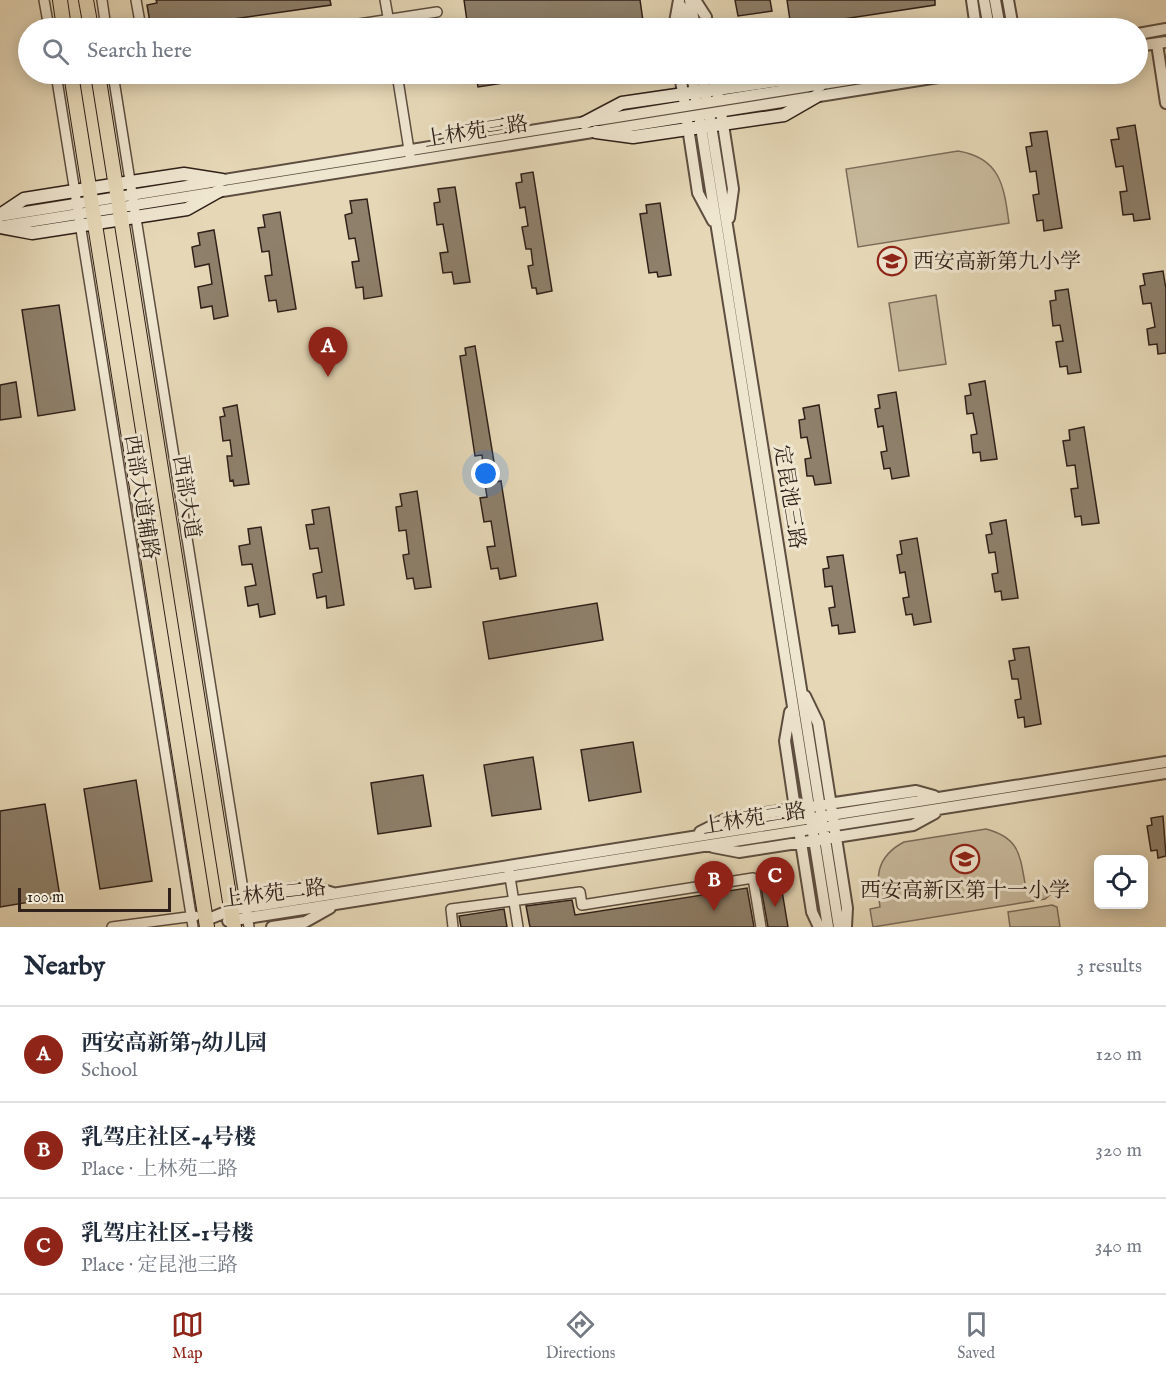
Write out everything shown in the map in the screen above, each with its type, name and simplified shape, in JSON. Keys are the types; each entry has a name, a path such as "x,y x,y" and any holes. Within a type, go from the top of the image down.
{"main road":[{"path":"60,0 63,18"},
{"path":"86,0 89,18"},
{"path":"73,84 207,923"},
{"name":"西部大道","path":"100,84 233,919"},
{"path":"596,132 633,137 769,84"},
{"path":"794,84 819,91"},
{"path":"584,123 622,103 784,115 819,91"},
{"path":"92,207 133,200 184,174 220,186"},
{"path":"0,227 32,233 79,215 92,207 133,200 187,209 220,186"},
{"path":"0,215 24,199 75,191 92,207"}],"street":[{"path":"44,0 47,18"},
{"path":"102,0 105,18"},
{"path":"136,0 139,18"},
{"path":"385,0 388,18"},
{"path":"676,18 679,0"},
{"path":"679,0 683,18"},
{"path":"690,0 693,18"},
{"path":"695,0 706,18"},
{"path":"972,0 975,18"},
{"path":"984,0 987,18"},
{"path":"996,0 999,18"},
{"path":"1008,0 1011,18"},
{"path":"413,18 437,12"},
{"path":"1148,32 1166,30"},
{"path":"1161,43 1166,103"},
{"name":"西部大道辅路","path":"58,84 194,927"},
{"name":"西部大道辅路","path":"115,84 247,918"},
{"path":"399,84 410,156"},
{"path":"687,84 703,109"},
{"name":"定昆池三路","path":"695,84 703,109"},
{"name":"定昆池三路","path":"702,84 703,109 792,702 839,927"},
{"path":"712,84 703,109 698,193 722,229"},
{"path":"819,91 846,84"},
{"path":"819,91 876,84"},
{"name":"上林苑三路","path":"410,156 584,123"},
{"name":"上林苑三路","path":"220,186 410,156 596,132"},
{"path":"0,215 79,215 92,207"},
{"name":"定昆池三路","path":"722,229 800,685 828,927"},
{"path":"800,685 818,723 848,908 846,927"},
{"path":"792,702 785,741 812,912 819,927"},
{"name":"上林苑二路","path":"207,923 247,918 337,899 509,871 691,837 816,823 833,814 942,802 1163,768"},
{"path":"816,823 836,837 912,825 942,802"},
{"path":"798,825 816,823 833,814"},
{"name":"上林苑二路","path":"509,871 704,846 798,825"},
{"path":"509,871 518,927"},
{"path":"453,927 451,909 580,892 582,905 753,878 762,927"},
{"path":"244,895 309,886 337,899 305,922 272,927"},
{"path":"112,927 192,915 207,923"}],"shaded area":[{"path":"958,151 983,160 992,167 1002,186 1009,223 858,247 846,169"},
{"path":"936,295 946,364 899,371 889,303"},
{"path":"986,829 1006,838 1017,850 1026,889 1054,885 1051,894 1045,899 873,927 870,909 880,907 878,878 887,854 904,842"},
{"path":"1052,905 1057,907 1060,927 1010,927 1008,912"}],"building":[{"path":"156,0 330,0 331,5 241,18 149,18 147,5 157,3"},
{"path":"464,0 640,0 643,18 467,18"},
{"path":"735,0 770,0 772,11 738,16"},
{"path":"787,0 935,0 935,5 850,18 790,18"},
{"path":"478,84 497,84 478,87"},
{"path":"1135,125 1150,219 1134,221 1133,214 1123,215 1120,192 1127,191 1123,166 1116,167 1111,140 1119,139 1117,128"},
{"path":"1047,131 1062,228 1044,231 1043,220 1037,221 1033,195 1039,194 1036,171 1030,172 1026,147 1032,146 1030,133"},
{"path":"533,172 552,291 537,294 536,288 532,288 528,266 533,265 531,249 526,249 522,227 528,226 525,207 520,208 516,183 522,182 521,174"},
{"path":"455,187 470,282 454,284 452,272 443,273 440,253 448,252 443,224 437,225 434,203 440,202 438,189"},
{"path":"367,199 382,296 364,299 363,287 356,288 352,262 359,261 355,238 349,239 345,215 352,213 350,201"},
{"path":"660,203 671,275 658,277 657,272 649,273 640,214 647,213 646,205"},
{"path":"280,212 296,309 278,312 276,300 269,301 265,276 272,275 269,251 262,252 258,228 265,227 263,215"},
{"path":"214,230 228,316 214,319 212,306 201,308 198,287 212,284 209,264 195,267 192,247 200,245 198,233"},
{"path":"1163,271 1166,289 1166,353 1158,354 1157,344 1149,345 1147,329 1155,327 1151,303 1143,304 1140,286 1145,285 1143,274"},
{"path":"1068,289 1081,372 1068,374 1067,366 1060,367 1056,342 1063,341 1060,325 1053,326 1050,301 1056,300 1055,291"},
{"path":"59,305 75,410 38,416 22,310"},
{"path":"475,346 494,462 483,464 482,455 475,456 460,356 466,355 465,348"},
{"path":"985,381 997,459 981,461 980,452 973,453 971,435 977,434 973,413 967,414 965,396 971,395 969,384"},
{"path":"16,382 21,417 0,420 0,385"},
{"path":"896,392 909,476 892,479 890,468 884,469 881,452 887,451 883,426 878,427 875,409 880,408 878,395"},
{"path":"237,405 249,484 234,486 233,480 230,481 227,456 232,456 230,440 223,441 220,417 225,416 223,408"},
{"path":"819,405 831,483 815,485 813,476 807,476 805,459 811,458 807,437 801,438 799,420 805,419 803,408"},
{"path":"1084,427 1099,523 1082,525 1081,516 1075,517 1071,489 1078,488 1075,465 1067,466 1063,441 1070,440 1069,430"},
{"path":"501,481 516,576 500,579 498,568 491,569 487,547 495,546 491,521 484,522 480,498 487,497 485,484"},
{"path":"417,491 431,587 415,589 413,578 407,579 403,555 409,554 406,530 399,531 396,507 402,506 400,494"},
{"path":"329,507 344,605 327,608 326,596 317,598 313,574 322,572 318,548 310,549 306,525 314,524 312,510"},
{"path":"1006,520 1018,598 1002,600 1001,591 995,592 992,574 998,573 995,552 989,553 986,535 992,534 990,523"},
{"path":"261,527 275,614 260,617 258,604 248,606 245,587 256,585 252,564 242,565 239,546 250,544 248,529"},
{"path":"917,538 931,622 914,625 912,614 906,615 903,598 909,597 905,572 900,573 897,555 902,554 900,541"},
{"path":"843,555 855,632 839,634 838,625 832,626 829,608 835,607 832,586 825,587 823,569 829,568 827,557"},
{"path":"597,603 603,640 489,659 483,622"},
{"path":"1029,647 1041,724 1025,727 1024,717 1018,718 1015,700 1021,699 1018,679 1012,679 1009,661 1015,660 1013,649"},
{"path":"633,742 641,792 589,801 581,750"},
{"path":"533,757 541,809 492,816 484,765"},
{"path":"423,775 431,826 378,834 371,783"},
{"path":"136,780 152,881 100,889 84,789"},
{"path":"45,804 60,897 0,907 0,811"},
{"path":"1163,816 1166,856 1158,858 1157,850 1151,851 1147,826 1152,825 1151,818"},
{"path":"781,885 788,927 768,927 761,888"},
{"path":"747,888 754,927 530,927 526,906 572,900 575,915"},
{"path":"504,909 507,927 461,927 459,916"}],"place":[{"name":"西安高新第九小学","path":"892,261"},
{"name":"西安高新第7幼儿园","path":"328,377"},
{"name":"西安高新区第十一小学","path":"965,859"},
{"name":"乳驾庄社区-1号楼","path":"775,907"},
{"name":"乳驾庄社区-4号楼","path":"714,911"}]}
